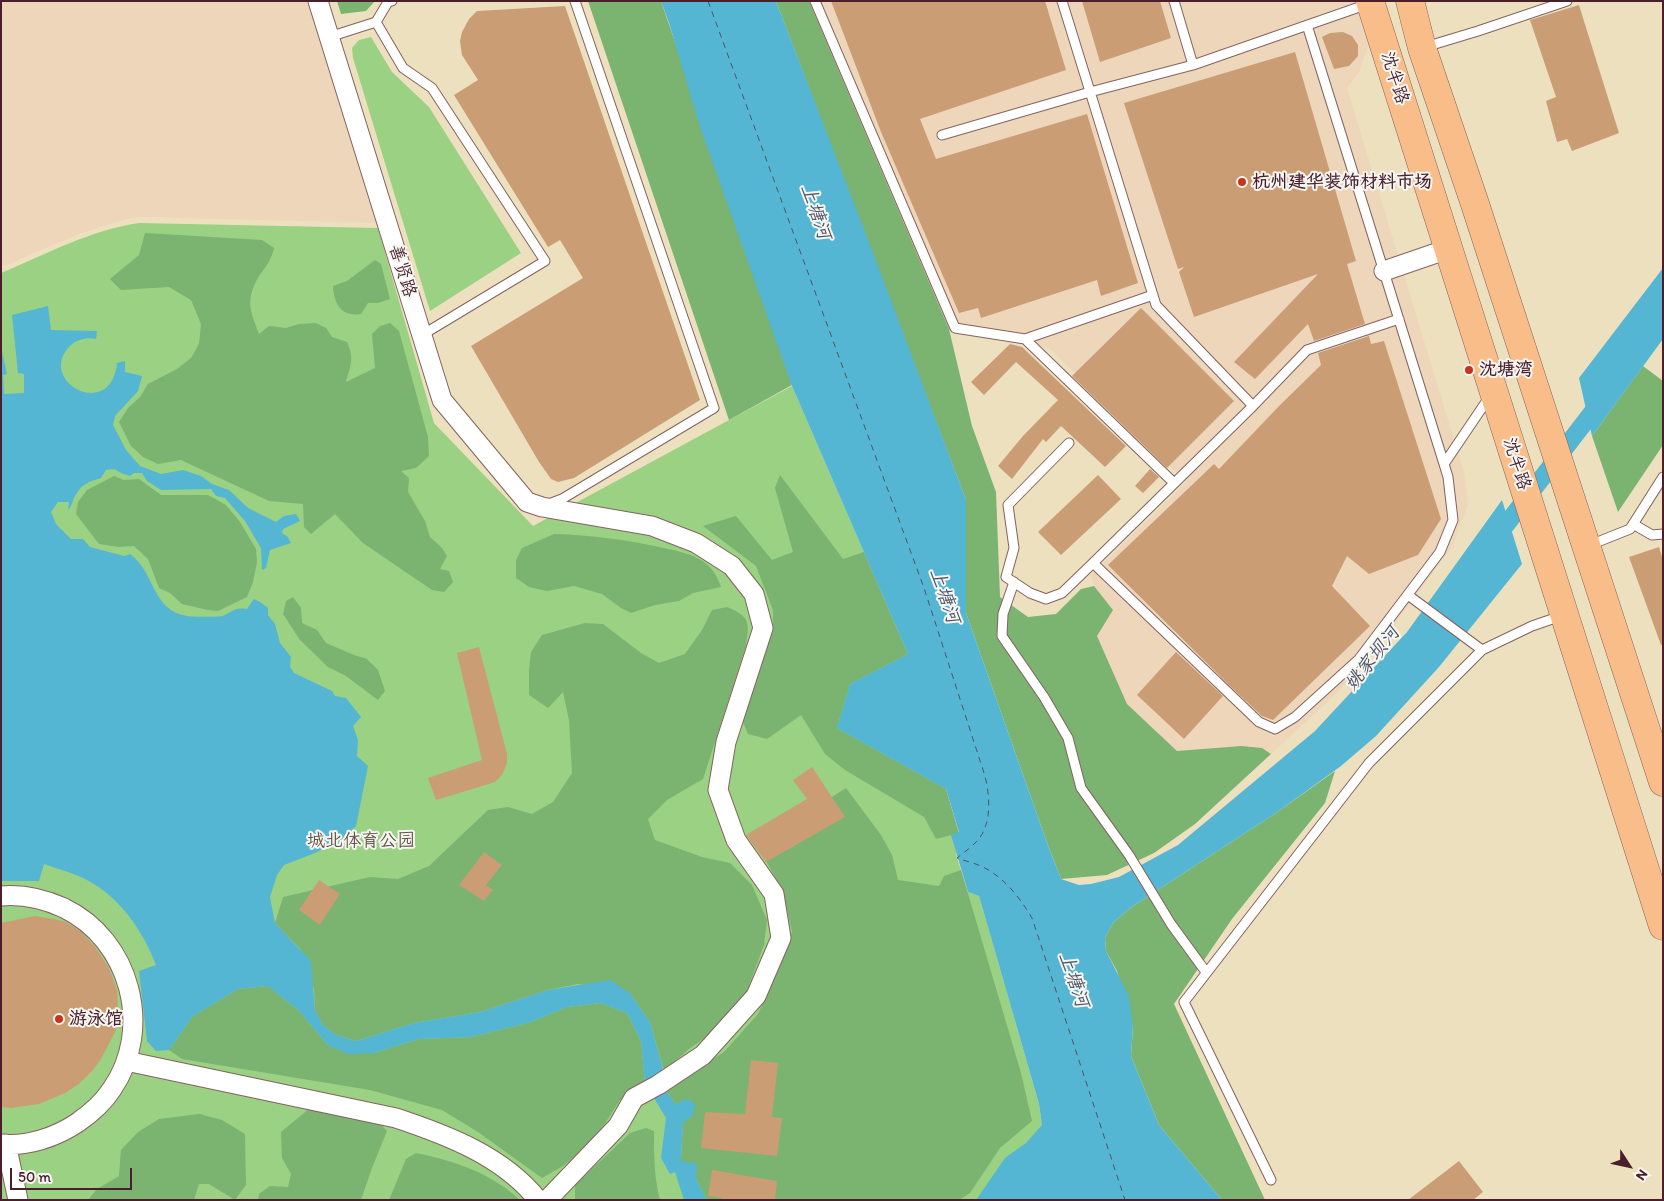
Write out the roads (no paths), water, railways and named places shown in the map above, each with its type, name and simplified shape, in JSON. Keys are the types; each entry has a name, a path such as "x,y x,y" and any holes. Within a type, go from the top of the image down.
{"main road":[{"name":"沈半路","path":"1410,1 1422,48 1663,782"},
{"name":"沈半路","path":"1370,2 1662,919"}],"street":[{"name":"善贤路","path":"318,1 442,400 527,502 542,507"},
{"path":"1384,271 1448,249"},
{"path":"542,507 652,526 696,543 732,566 754,594 763,628 726,742 718,790 736,840 774,894 781,938 756,996 703,1055 634,1098 618,1126 547,1200"},
{"path":"1,896 16,895 48,901 78,915 103,937 121,964 132,996 133,1028 126,1061 112,1089 92,1112 66,1130 37,1141 4,1144 18,1200"},
{"path":"126,1061 412,1123 476,1150 506,1169 530,1190 538,1200"}],"lane":[{"path":"329,37 376,22 388,2 392,1"},
{"path":"542,507 562,499 714,408 575,1"},
{"path":"815,1 955,328 1025,338 1153,295"},
{"path":"1062,1 1156,304 1253,406"},
{"path":"1174,1 1193,65"},
{"path":"1422,48 1567,1"},
{"path":"942,135 1090,92 1193,65 1370,2"},
{"path":"376,22 403,68 432,88 545,261 422,335"},
{"path":"1093,563 1259,722 1275,729 1295,717 1359,659 1440,552 1453,520 1448,477 1307,25"},
{"path":"1069,444 1008,505 1014,548 1006,577 1030,593 1046,599 1062,593 1253,406 1307,350 1399,318"},
{"path":"1025,338 1174,483"},
{"path":"1444,464 1493,391"},
{"path":"1586,547 1630,529 1663,477"},
{"path":"1633,524 1652,535 1663,534"},
{"path":"1014,582 1003,614 1002,636 1044,697 1068,738 1081,788 1129,855 1156,899 1206,972"},
{"path":"1408,595 1482,650"},
{"path":"1271,1180 1184,1002 1369,763 1482,650 1532,626 1564,615"}],"water":[{"name":"上塘河","path":"661,1 776,1 966,500 966,613 1061,879 1079,885 1119,877 1178,845 1315,731 1407,632 1502,500 1522,564 1439,667 1376,736 1341,766 1276,813 1130,908 1113,923 1105,938 1106,951 1129,996 1133,1026 1131,1056 1159,1125 1222,1200 976,1200 1005,1158 1026,1143 1042,1125 1039,1104 979,896 968,892 951,835 959,832 946,789 837,728 850,684 908,654 792,386 699,124"},
{"path":"1663,268 1663,339 1592,436 1579,378"},
{"path":"48,306 51,330 97,331 96,339 90,338 77,341 71,345 62,358 62,371 68,382 78,390 90,393 102,390 112,381 117,363 125,361 125,372 142,376 138,391 115,416 113,425 126,450 140,466 161,474 183,470 201,476 212,484 229,490 248,508 276,522 284,516 296,514 300,521 283,529 282,533 288,537 291,543 270,550 266,568 262,570 261,548 245,521 225,498 216,496 211,489 161,490 147,481 142,473 134,473 130,476 114,469 106,470 101,478 90,482 80,489 68,510 69,502 58,502 51,512 56,524 71,539 83,539 90,547 124,556 130,554 145,571 160,599 175,612 190,616 220,616 236,609 247,609 254,599 260,602 268,608 268,615 275,624 280,643 291,657 290,667 294,673 332,691 335,696 346,698 361,717 353,726 358,740 357,756 368,766 356,826 341,840 284,865 277,875 270,897 275,923 311,961 315,1010 323,1025 336,1035 356,1041 414,1023 480,1012 548,990 610,980 630,993 650,1022 662,1065 665,1090 676,1104 686,1099 692,1101 695,1105 693,1115 683,1123 681,1161 697,1164 696,1179 707,1200 684,1200 675,1172 670,1174 661,1158 666,1118 645,1083 641,1041 627,1013 601,1003 567,1007 531,1022 471,1037 419,1039 374,1053 348,1054 328,1045 299,1011 268,986 238,989 193,1016 169,1050 156,1051 147,1041 139,971 156,965 137,928 120,905 99,887 87,880 44,864 39,881 1,881 1,347 7,374 3,375 4,394 24,393 24,374 18,373 12,315"}],"waterway":[{"name":"姚家坝河","path":"1495,539 1601,401"}],"place":[{"name":"杭州建华装饰材料市场","path":"1242,182"},
{"name":"沈塘湾","path":"1469,370"},
{"name":"游泳馆","path":"59,1019"}],"park label":[{"name":"城北体育公园","path":"361,841"}]}
